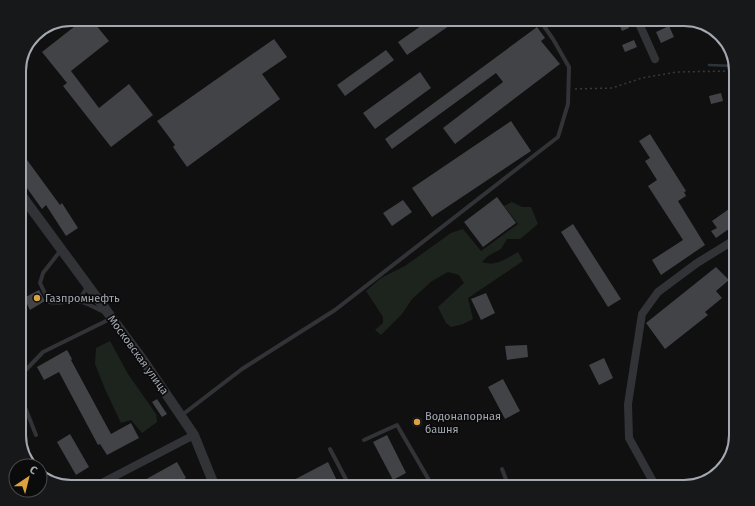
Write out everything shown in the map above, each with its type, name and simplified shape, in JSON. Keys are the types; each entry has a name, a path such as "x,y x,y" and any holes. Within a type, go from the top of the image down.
{"street":[{"path":"640,26 655,59"},
{"name":"Московская улица","path":"26,202 146,363 194,435 213,480"},
{"path":"652,480 629,438 628,404 642,314 658,292 697,263 729,243"},
{"path":"109,479 194,435"}],"lane":[{"path":"181,416 242,369 335,310 558,137 568,104 569,67 544,26"},
{"path":"61,250 42,273 40,284 49,302 59,304 74,301 81,297 87,285"},
{"path":"74,301 89,303 111,316"},
{"path":"26,369 43,352 111,316"},
{"path":"26,410 36,435"},
{"path":"364,440 397,425 429,480"},
{"path":"330,449 346,480"},
{"path":"502,469 506,480"}],"path":[{"path":"569,89 612,88 642,78 677,72 729,71"}],"shaded area":[{"path":"512,202 522,207 531,207 538,224 520,239 507,239 501,249 488,256 482,262 497,263 518,252 523,261 468,298 473,319 463,324 451,327 446,323 438,307 464,283 459,275 448,272 432,281 412,299 402,314 381,335 375,330 383,323 383,317 366,291 381,278 405,266 451,233 463,229 481,251 518,224 504,206"},
{"path":"110,341 128,374 156,414 157,422 142,433 131,420 121,423 95,364 96,348"}],"building":[{"path":"75,26 97,26 109,41 71,71 99,108 129,84 153,115 111,147 63,86 67,83 42,52"},
{"path":"421,26 449,26 407,55 398,42"},
{"path":"620,26 628,26 629,28 622,31"},
{"path":"669,26 674,37 661,43 656,32"},
{"path":"537,27 545,38 541,41 560,64 455,144 443,128 503,82 496,73 392,149 385,139"},
{"path":"274,39 287,57 262,74 280,99 187,167 173,147 175,145 157,121"},
{"path":"634,40 637,47 625,52 622,45"},
{"path":"386,50 394,60 345,96 337,85"},
{"path":"420,72 431,88 375,129 363,113"},
{"path":"721,93 723,101 711,104 709,96"},
{"path":"511,121 531,151 432,217 412,188"},
{"path":"650,134 686,191 684,192 686,196 678,201 705,245 661,275 652,260 683,240 648,186 657,180 645,161 650,158 639,141"},
{"path":"26,159 60,205 62,203 78,228 66,236 46,205 42,209 26,187"},
{"path":"497,197 516,223 483,247 464,222"},
{"path":"403,200 412,212 392,226 383,213"},
{"path":"729,209 729,229 716,238 711,231 717,228 712,221"},
{"path":"573,224 621,299 608,307 561,232"},
{"path":"716,267 729,280 716,291 722,298 705,312 708,315 665,349 646,323"},
{"path":"39,290 45,301 30,310 26,302 26,297"},
{"path":"486,293 495,313 481,320 471,299"},
{"path":"527,345 528,357 507,360 505,346"},
{"path":"67,350 111,434 131,423 139,438 107,455 100,444 98,445 59,372 44,380 37,367"},
{"path":"604,358 613,378 599,385 589,365"},
{"path":"503,379 520,411 505,419 488,387"},
{"path":"157,399 167,414 162,417 152,402"},
{"name":"Водонапорная башня","path":"415,417 419,417 421,418 421,426 415,427 412,424 412,420"},
{"path":"70,434 89,467 76,475 57,442"},
{"path":"387,435 406,473 393,480 373,442"},
{"path":"177,462 186,478 182,480 145,480"},
{"path":"328,462 337,480 294,480"}],"waterway":[{"path":"709,65 728,66"}],"place":[{"name":"Газпромнефть","path":"37,298"},
{"name":"Водонапорная башня","path":"417,422"}]}
